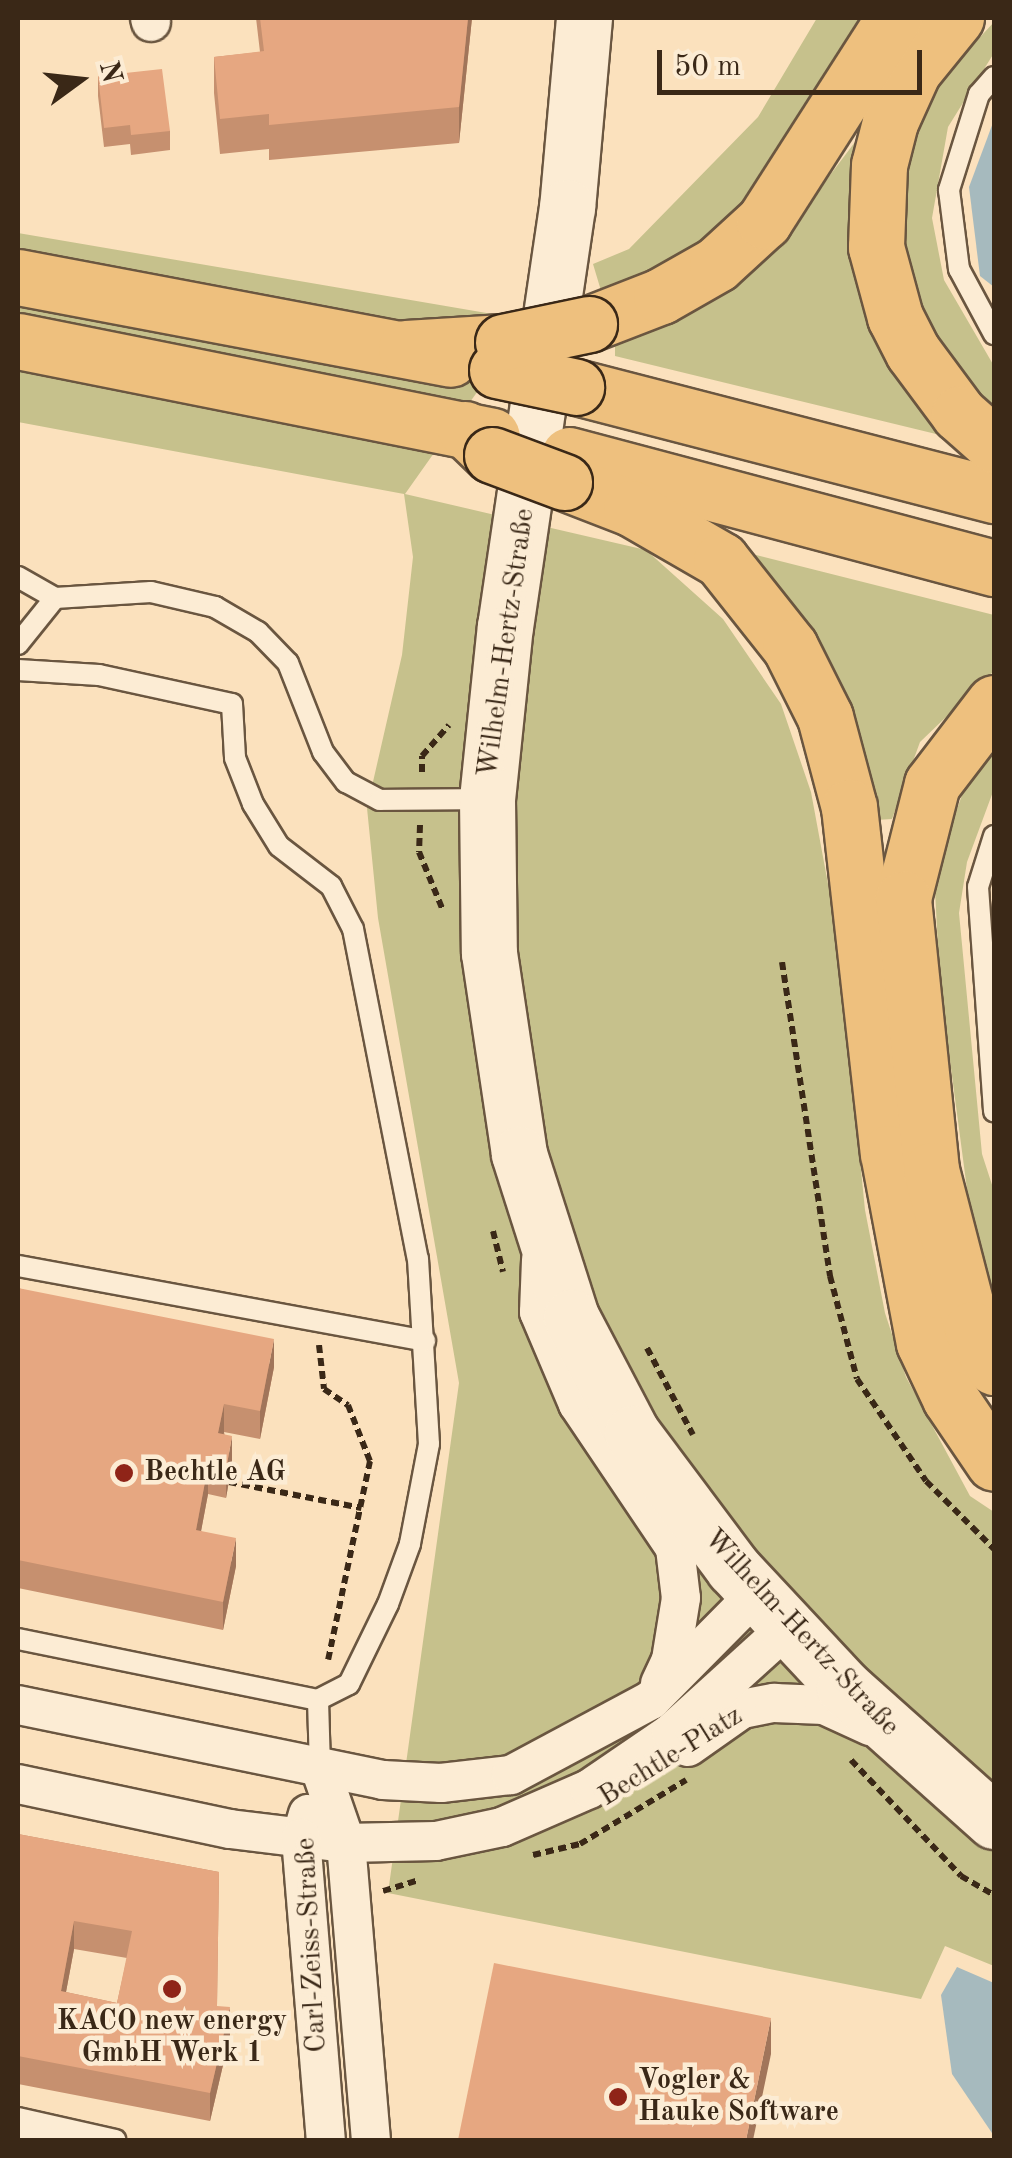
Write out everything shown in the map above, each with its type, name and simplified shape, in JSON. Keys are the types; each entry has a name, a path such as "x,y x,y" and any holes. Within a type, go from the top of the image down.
{"highway":[{"path":"500,356 661,296 717,264 764,221 894,18"},
{"path":"956,18 913,71 890,122 878,165 876,247 895,317 913,352 959,414 994,445"},
{"path":"18,277 406,348 500,356 576,387 994,496"},
{"path":"18,341 483,440 566,469 994,568"},
{"path":"566,469 721,560 790,647 825,718 849,806 888,1153 924,1343 950,1398 994,1462"},
{"path":"994,703 932,784 903,899 931,1170 972,1329 994,1367"}],"main road":[{"name":"Wilhelm-Hertz-Straße","path":"584,18 567,207 505,625 487,799 489,953 500,1056 542,1237 571,1317 632,1433 773,1610 897,1738 994,1821"}],"street":[{"path":"542,1237 539,1312 578,1404 675,1548 681,1598 671,1660 652,1700"},
{"path":"18,1706 320,1768 441,1783 511,1775 652,1700 773,1610"},
{"name":"Bechtle-Platz","path":"502,1827 589,1789 671,1733 773,1610"},
{"name":"Bechtle-Platz","path":"18,1784 301,1838 346,1843 436,1841 502,1827 545,1826 604,1802 663,1769 742,1709 824,1705 897,1738"},
{"name":"Carl-Zeiss-Straße","path":"320,1768 301,1838 326,2140"},
{"name":"Carl-Zeiss-Straße","path":"320,1768 346,1843 372,2140"}],"lane":[{"path":"994,77 979,94 949,190 959,269 994,334"},
{"path":"18,577 55,598 151,592 215,607 258,632 288,663 323,752 346,782 380,800 487,799"},
{"path":"18,644 55,598"},
{"path":"18,670 100,676 232,704 235,758 253,804 279,846 332,886 353,929 418,1258 428,1444 410,1544 349,1684 318,1700 18,1639"},
{"path":"994,836 978,887 994,1110"},
{"path":"18,1266 425,1341"},
{"path":"318,1700 320,1768"},
{"path":"18,2118 116,2140"},
{"path":"18,2138 102,2140"}],"path":[{"path":"782,962 830,1276 858,1379 926,1481 994,1549"},
{"path":"318,1700 370,1461 366,1442 348,1405 324,1388 316,1362 322,1324"},
{"path":"229,1482 361,1508"},
{"path":"842,1752 962,1876 994,1895"},
{"path":"524,1858 580,1844 651,1806 699,1771"}],"shaded area":[{"path":"817,18 864,18 786,161 690,255 605,304 593,264 629,249 758,117"},
{"path":"994,22 994,53 948,127 932,218 944,280 994,366 994,411 949,369 916,313 901,224 911,152 937,84"},
{"path":"994,120 994,287 980,276 969,187"},
{"path":"858,138 896,372 937,426 936,434 615,356 615,345 797,219"},
{"path":"18,233 528,320 405,494 646,550 723,619 781,704 811,792 838,938 865,1210 885,1313 906,1377 970,1496 994,1512 994,1966 945,1946 921,1999 388,1893 459,1383 378,918 367,808 402,655 413,557 404,494 18,422"},
{"path":"732,549 994,615 994,671 920,742 892,819 876,820"},
{"path":"994,750 994,789 967,862 959,913 982,1154 994,1191 994,1301 974,1242 940,985 934,872 969,776"},
{"path":"957,1967 994,1983 994,2136 952,2074 941,1995"}],"building":[{"path":"260,18 468,18 459,107 269,125 269,114 220,119 214,57 264,51"},
{"path":"162,69 170,131 131,135 130,125 104,128 98,76"},
{"name":"Bechtle AG","path":"18,1288 274,1339 260,1411 224,1404 218,1433 232,1436 226,1470 208,1466 196,1530 236,1538 223,1602 18,1560"},
{"name":"KACO new energy GmbH Werk 1","path":"18,1834 219,1872 217,2006 230,2007 210,2093 18,2056","holes":["74,1921 132,1931 117,2003 61,1991"]},
{"name":"Vogler & Hauke Software","path":"494,1963 771,2018 746,2140 458,2140"}],"place":[{"name":"Bechtle AG","path":"124,1473"},
{"name":"KACO new energy GmbH Werk 1","path":"172,1989"},
{"name":"Vogler & Hauke Software","path":"618,2097"}]}
